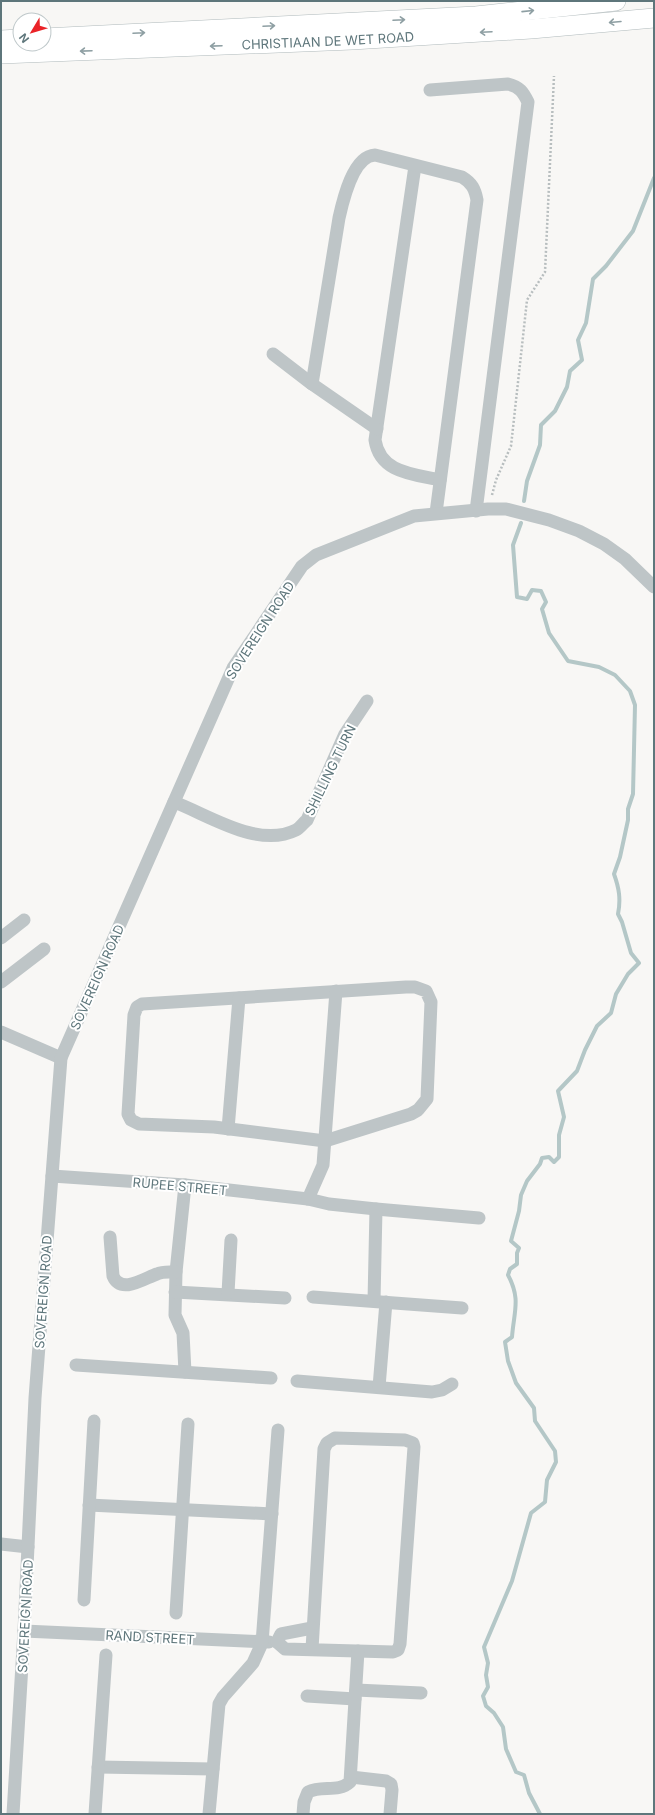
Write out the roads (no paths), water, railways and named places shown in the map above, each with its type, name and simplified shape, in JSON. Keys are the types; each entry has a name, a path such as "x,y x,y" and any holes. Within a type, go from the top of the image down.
{"main road":[{"name":"CHRISTIAAN DE WET ROAD","path":"52,38 476,16 616,1"},
{"name":"CHRISTIAAN DE WET ROAD","path":"1,54 360,40 531,29 654,18"},
{"path":"1,40 12,39"}],"street":[{"path":"430,90 508,84 517,86 523,92 528,102 482,510"},
{"path":"312,384 338,218 345,192 362,160 370,155 462,177 473,185 477,200 436,513"},
{"path":"415,166 377,429 376,449 384,461 402,471 440,480"},
{"path":"273,354 312,384 377,429"},
{"name":"SOVEREIGN ROAD","path":"13,1814 24,1631 35,1398 60,1058 234,668 302,566 316,555 414,516 436,513 506,509 526,513 579,531 604,544 625,559 654,587"},
{"name":"SHILLING TURN","path":"174,802 245,832 262,836 286,834 297,830 307,820 345,734 367,701"},
{"path":"1,938 24,920"},
{"path":"1,982 44,949"},
{"path":"415,987 426,991 431,1002 429,1087 427,1099 418,1110 325,1141 228,1128 139,1124 132,1120 128,1114 134,1015 137,1007 142,1004 336,991 415,987"},
{"path":"308,1199 323,1165 336,991"},
{"path":"228,1128 239,998"},
{"path":"1,1032 60,1058"},
{"name":"RUPEE STREET","path":"52,1176 185,1185 308,1199 329,1204 376,1210 479,1218"},
{"path":"185,1185 176,1272 174,1315 183,1333 185,1372"},
{"path":"376,1210 380,1302 379,1387"},
{"path":"110,1237 112,1276 115,1282 139,1283 157,1274 176,1272"},
{"path":"228,1293 231,1240"},
{"path":"175,1292 228,1293 285,1298"},
{"path":"313,1297 462,1308"},
{"path":"76,1365 271,1378"},
{"path":"297,1381 432,1392 442,1390 452,1384"},
{"path":"84,1600 94,1421"},
{"path":"176,1613 188,1424"},
{"path":"209,1814 219,1704 223,1697 253,1663 262,1643 278,1430"},
{"path":"312,1628 281,1634 276,1642 285,1649 393,1652 398,1650 400,1644 414,1447 413,1443 405,1440 335,1438 327,1442 324,1449 312,1628 312,1649"},
{"path":"89,1505 272,1514"},
{"path":"1,1544 28,1547"},
{"name":"RAND STREET","path":"24,1631 262,1643 276,1642"},
{"path":"303,1814 304,1802 308,1792 319,1788 339,1788 350,1782 358,1651"},
{"path":"94,1814 106,1655"},
{"path":"307,1696 421,1693"},
{"path":"98,1767 213,1769"},
{"path":"351,1777 386,1781 391,1784 390,1814"}],"waterway":[{"path":"524,501 527,481 540,445 541,425 555,411 567,387 570,371 582,360 578,340 586,323 593,279 606,266 633,231 654,178"},
{"path":"521,523 513,545 517,597 527,599 532,590 541,591 546,602 542,609 549,633 568,661 599,667 615,675 630,691 635,705 633,794 628,809 628,820 620,857 614,874 619,894 618,914 622,922 631,953 639,963 628,974 616,994 611,1013 597,1026 585,1050 577,1071 558,1091 564,1117 559,1135 559,1157 554,1162 549,1157 542,1158 540,1164 527,1181 521,1195 519,1211 511,1241 519,1248 517,1253 517,1264 510,1269 508,1275 516,1298 512,1337 505,1342 508,1361 516,1383 534,1408 535,1421 555,1451 556,1462 547,1480 545,1502 531,1513 512,1581 484,1647 488,1663 486,1675 488,1687 483,1696 486,1706 494,1713 503,1727 506,1749 516,1772 524,1775 529,1793 540,1814"}]}
